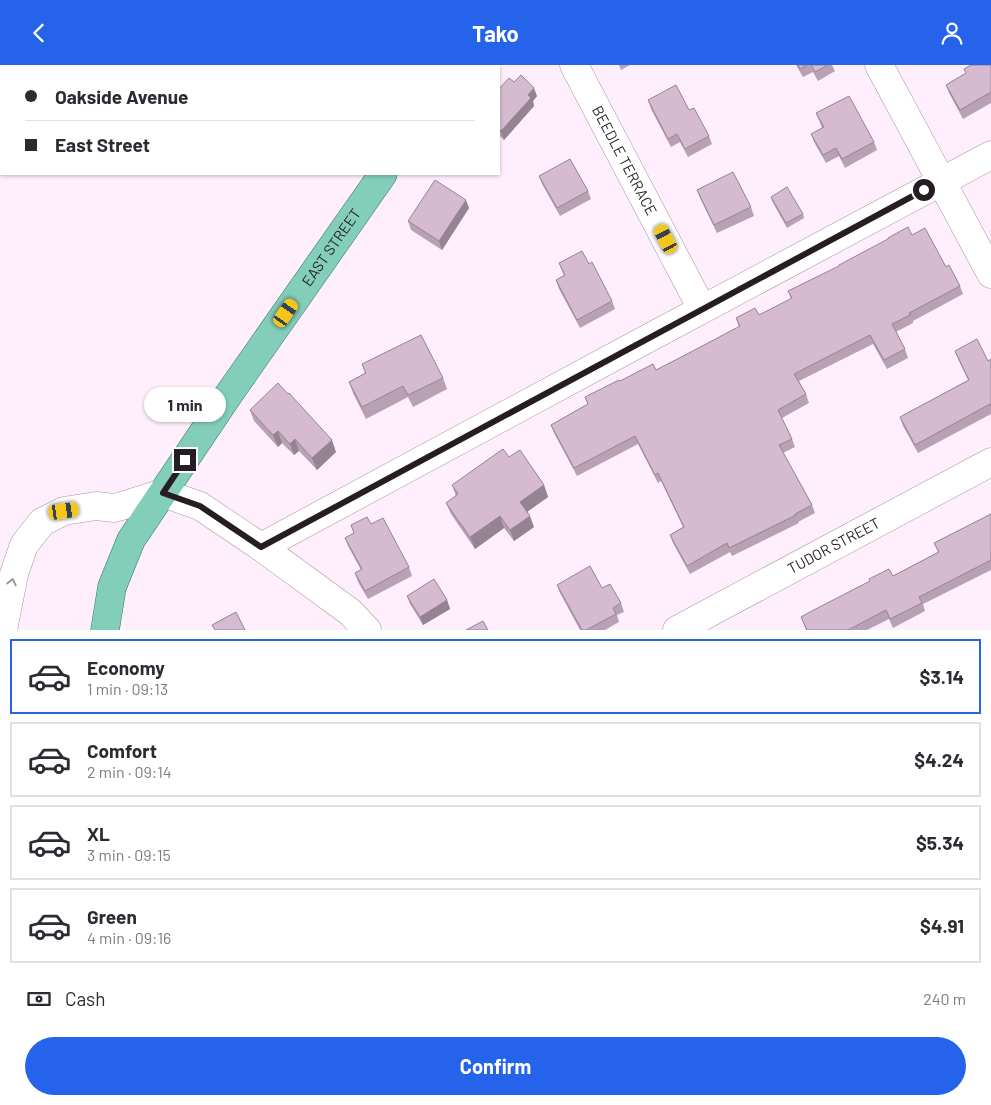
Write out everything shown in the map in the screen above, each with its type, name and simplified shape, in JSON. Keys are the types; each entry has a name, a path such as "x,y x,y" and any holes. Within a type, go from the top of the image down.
{"main road":[{"name":"EAST STREET","path":"105,630 112,587 131,540 229,394 382,175"}],"street":[{"name":"BEEDLE TERRACE","path":"574,65 702,309"},
{"path":"879,65 991,274"},
{"path":"261,547 991,155"},
{"name":"TUDOR STREET","path":"677,630 991,462"},
{"path":"3,630 14,574 24,545 42,522 64,511 96,506 115,508 163,493 200,506 261,547 350,612 367,630"}],"building":[{"path":"798,65 807,65 800,69"},
{"path":"811,65 828,65 815,72"},
{"path":"971,65 991,65 991,92 960,110 946,85 966,73 964,69"},
{"path":"521,75 534,88 528,95 531,98 501,131 500,88 509,78 514,82"},
{"path":"676,85 689,110 694,108 709,136 685,149 677,134 668,139 648,100"},
{"path":"849,96 874,142 842,159 836,148 823,155 811,134 824,127 816,113"},
{"path":"570,159 588,191 557,208 539,176"},
{"path":"733,172 751,207 714,225 697,190"},
{"path":"435,180 466,200 439,241 408,221"},
{"path":"787,187 803,214 786,223 771,197"},
{"path":"908,227 912,235 925,228 946,267 949,265 960,286 892,324 905,349 884,360 870,335 794,374 806,394 778,410 792,439 779,445 812,505 796,515 729,548 727,543 687,566 670,535 684,527 658,473 655,475 635,436 574,468 551,425 588,404 585,397 653,364 656,370 689,353 740,326 736,318 755,308 759,315 792,298 788,291 839,266"},
{"path":"582,251 589,264 592,262 612,301 577,320 556,280 565,275 559,263"},
{"path":"421,335 443,378 408,395 403,386 362,407 349,382 366,373 362,364"},
{"path":"977,339 988,361 991,359 991,406 990,404 915,445 900,417 969,380 955,351"},
{"path":"278,383 332,440 312,458 295,439 290,444 278,431 273,435 250,410"},
{"path":"503,449 509,457 520,450 544,485 520,502 530,516 510,530 500,516 470,537 446,503 458,494 452,485"},
{"path":"991,514 991,560 919,597 922,603 890,619 886,610 848,630 807,630 801,617 889,569 893,576 939,552 934,543"},
{"path":"367,517 371,524 383,518 409,567 365,591 355,573 362,569 345,538 354,533 351,525"},
{"path":"590,566 602,588 610,584 621,603 613,608 616,614 586,630 582,630 557,585"},
{"path":"434,579 447,600 420,617 407,596"},
{"path":"236,612 245,630 215,630 212,625"},
{"path":"483,621 488,630 466,630"}],"route":[{"path":"185,460 163,493 200,506 261,547 924,190"}]}
